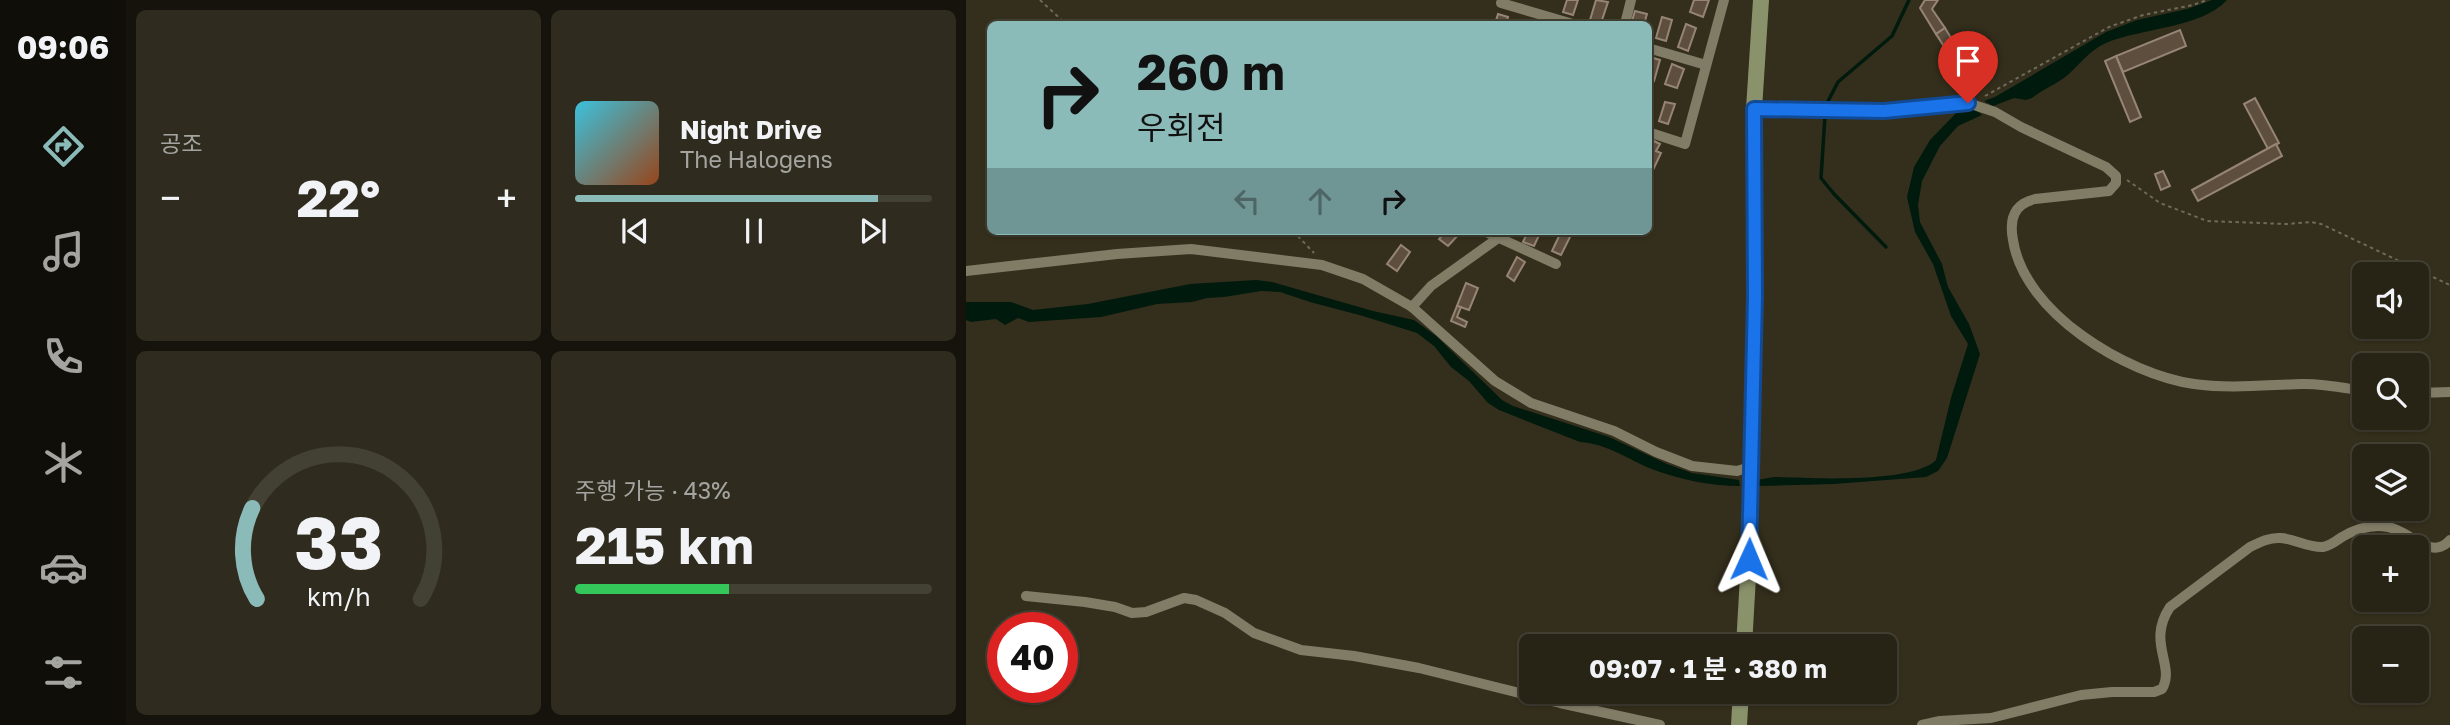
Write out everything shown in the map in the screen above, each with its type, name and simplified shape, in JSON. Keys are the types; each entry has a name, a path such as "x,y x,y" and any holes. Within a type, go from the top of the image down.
{"street":[{"path":"1626,21 1631,0"},
{"path":"1652,133 1685,144 1724,0"},
{"path":"1745,634 1750,539 1755,297 1754,109 1760,0"},
{"path":"1501,2 1563,21"},
{"path":"1652,49 1706,65"},
{"path":"1754,109 1884,111 1968,103 1995,112 2105,167 2116,176 2116,183 2109,191 2026,201 2017,208 2012,217 2012,237 2021,269 2043,301 2069,326 2134,365 2179,381 2204,386 2265,387 2303,383 2352,389"},
{"path":"1412,307 1431,286 1504,235 1556,264"},
{"path":"966,271 1117,254 1191,249 1322,265 1363,279 1412,307 1495,381 1524,400 1614,431 1692,466 1737,471 1750,476"},
{"path":"2429,393 2450,392"},
{"path":"1922,725 1940,720 1991,718 2081,695 2154,692 2162,689 2166,676 2158,636 2163,617 2170,607 2250,547 2265,540 2280,537 2321,547 2359,529 2373,526 2399,530 2432,548 2440,547 2450,540"},
{"path":"1026,596 1085,602 1132,613 1146,612 1184,598 1196,600 1225,613 1254,633 1301,650 1419,668 1660,725"},
{"path":"1739,725 1740,704"}],"path":[{"path":"1040,0 1063,21"},
{"path":"1968,103 2009,84 2109,27 2143,15 2207,0"},
{"path":"2116,176 2123,177 2160,203 2207,221 2321,224 2450,285"},
{"path":"1297,235 1322,265"}],"shaded area":[{"path":"2212,0 2227,0 2216,9 2187,22 2120,38 2100,46 2064,78 2032,98 2014,98 1993,106 1984,101 2106,32 2137,20 2187,9"},
{"path":"1973,108 1982,115 1958,126 1940,146 1922,181 1918,205 1920,222 1942,264 1948,287 1969,324 1980,354 1947,458 1938,471 1926,477 1757,486 1757,480 1774,477 1859,478 1905,473 1924,468 1936,460 1968,344 1951,316 1933,264 1915,232 1907,197 1914,167 1930,140 1960,109"},
{"path":"1256,280 1414,320 1436,336 1502,400 1513,406 1609,437 1692,473 1739,480 1740,486 1705,483 1671,475 1649,468 1607,448 1580,442 1499,410 1488,403 1469,381 1451,367 1434,346 1417,333 1280,292 1261,291 1192,302 1157,304 1101,317 1029,322 1018,318 1005,325 996,319 971,322 966,320 966,302 1011,302 1033,310 1088,304 1190,284"}],"building":[{"path":"1567,0 1578,0 1573,15 1563,12"},
{"path":"1596,0 1608,2 1602,21 1590,20"},
{"path":"1694,0 1709,0 1703,17 1690,12"},
{"path":"1925,0 1938,0 1932,9 1945,28 1936,34 1920,8"},
{"path":"1635,11 1647,14 1645,21 1632,21"},
{"path":"1498,14 1508,17 1507,21 1496,21"},
{"path":"1662,17 1672,20 1666,41 1656,38"},
{"path":"1686,24 1696,28 1688,51 1678,47"},
{"path":"1945,28 1962,56 1954,62 1936,34"},
{"path":"2180,30 2186,46 2123,72 2116,56"},
{"path":"2116,56 2141,117 2130,122 2105,61"},
{"path":"1652,58 1660,60 1652,81"},
{"path":"1672,64 1684,69 1677,88 1665,84"},
{"path":"2255,98 2279,143 2268,149 2244,104"},
{"path":"1665,102 1675,104 1668,124 1659,121"},
{"path":"1654,141 1660,144 1656,151 1661,153 1652,172"},
{"path":"2276,144 2282,156 2198,201 2192,190"},
{"path":"2163,171 2170,186 2161,190 2155,174"},
{"path":"1442,235 1458,235 1448,246 1439,239"},
{"path":"1526,235 1539,235 1534,246 1523,242"},
{"path":"1560,235 1570,237 1561,255 1552,251"},
{"path":"1401,245 1410,252 1397,271 1387,264"},
{"path":"1517,257 1525,262 1514,281 1507,276"},
{"path":"1466,283 1478,288 1469,310 1457,306"},
{"path":"1457,306 1461,307 1457,317 1467,322 1465,327 1451,321"}],"waterway":[{"path":"1825,107 1838,82 1892,36 1909,0"},
{"path":"1825,116 1821,178 1886,247"}],"route":[{"path":"1749,559 1755,297 1754,109 1884,111 1968,103"}]}
